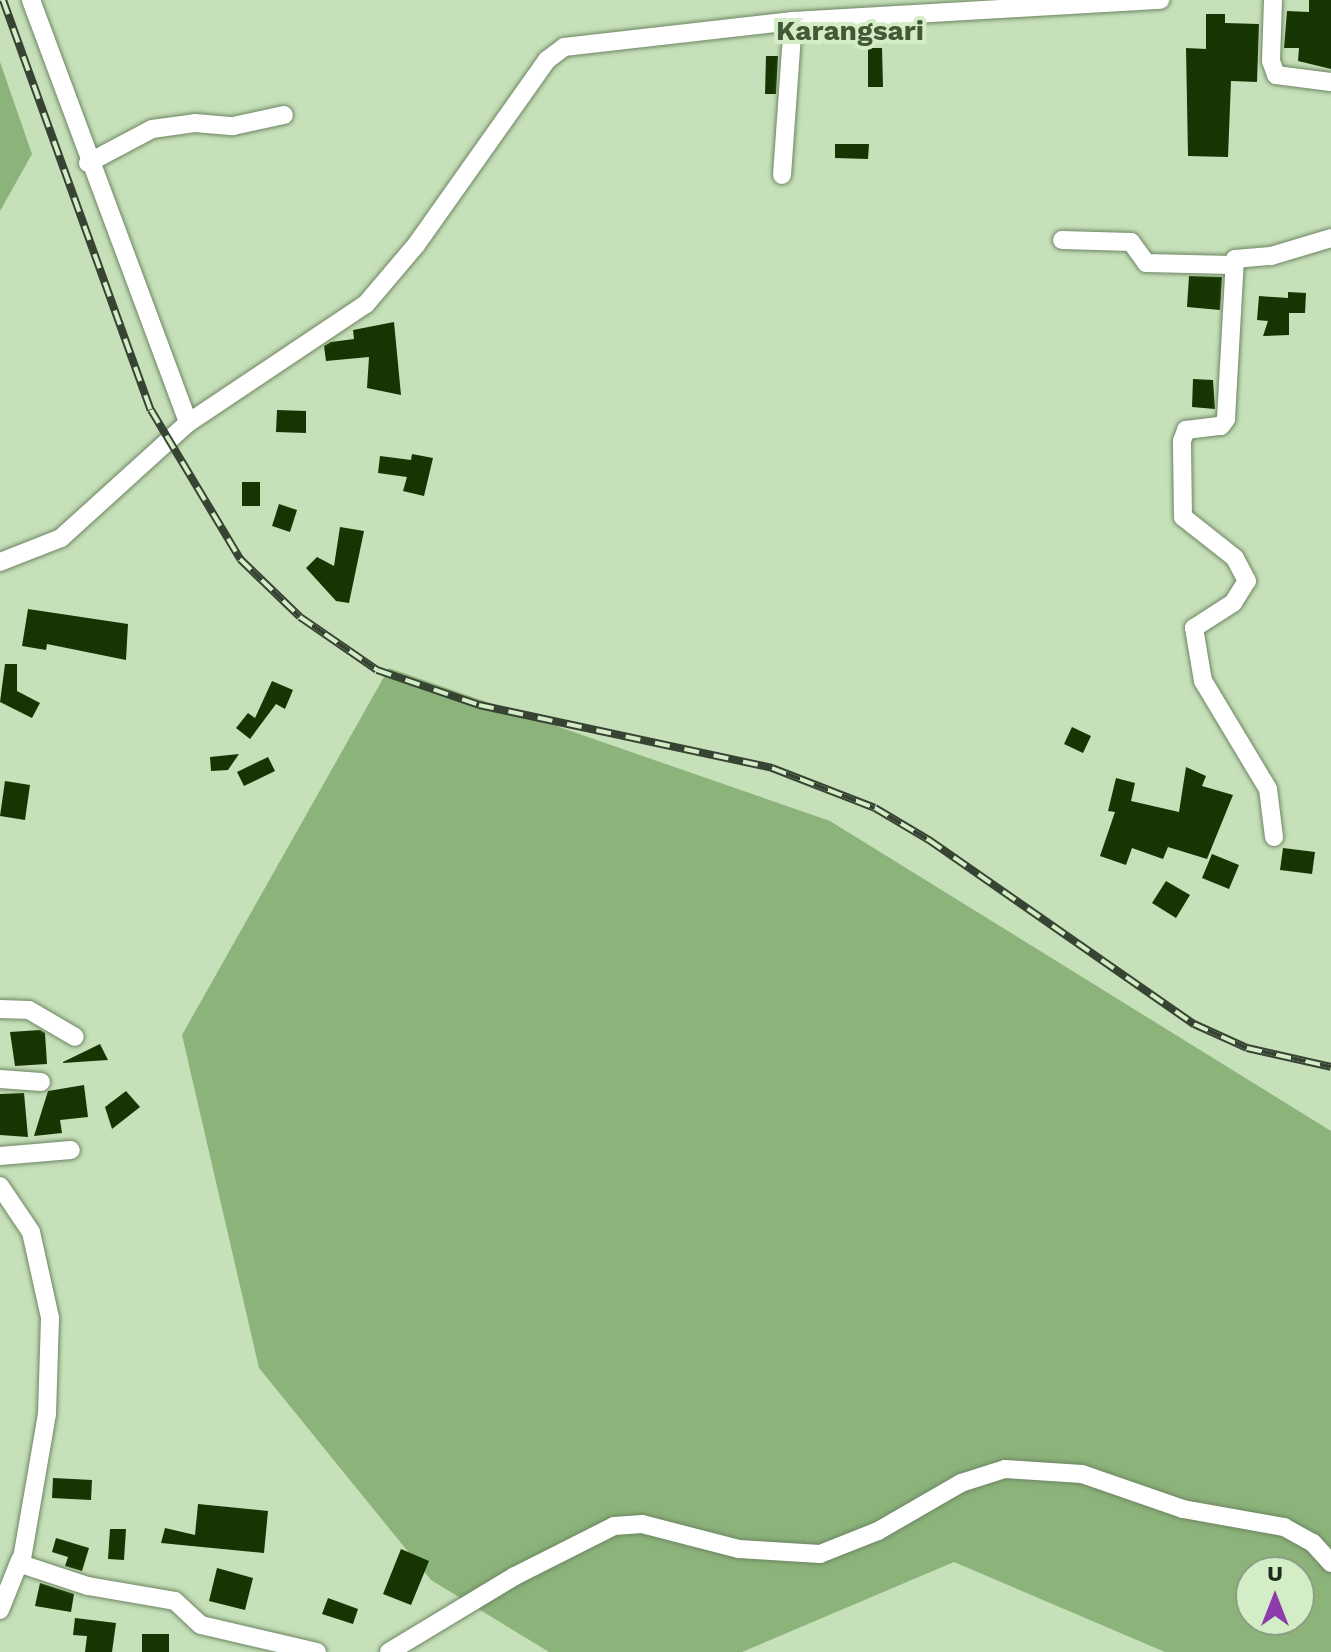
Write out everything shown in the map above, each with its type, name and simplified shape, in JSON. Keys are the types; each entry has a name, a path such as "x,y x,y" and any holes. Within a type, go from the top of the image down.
{"street":[{"path":"31,0 88,163 188,423"},
{"path":"0,562 61,538 188,423 366,304 416,245 547,60 564,47 923,7 1160,0"},
{"path":"1273,0 1271,61 1276,75 1331,82"},
{"path":"782,175 793,21"},
{"path":"88,163 152,129 195,123 233,126 284,115"},
{"path":"1274,837 1268,789 1203,681 1193,633 1197,623 1240,597 1247,577 1222,546 1189,527 1181,509 1185,432 1221,426 1226,419 1232,265 1239,257 1271,256 1331,238"},
{"path":"1062,240 1131,242 1146,263 1232,265"},
{"path":"0,1009 14,1006 40,1014 75,1037"},
{"path":"0,1079 41,1082"},
{"path":"0,1156 71,1150"},
{"path":"0,1186 31,1232 50,1318 47,1414 20,1560 0,1610"},
{"path":"389,1652 515,1576 614,1526 642,1524 739,1549 820,1554 878,1531 961,1483 1005,1469 1082,1474 1183,1509 1284,1527 1313,1543 1331,1563"},
{"path":"20,1560 30,1569 88,1586 180,1603 201,1625 317,1652"}],"green space":[{"path":"0,62 32,154 0,211"},
{"path":"389,668 830,821 1331,1131 1331,1652 1165,1652 954,1562 742,1652 549,1652 431,1580 259,1368 182,1035"}],"building":[{"path":"1309,0 1331,0 1331,69 1298,61 1299,48 1284,48 1287,11 1309,12"},
{"path":"1206,14 1225,14 1225,23 1259,24 1257,82 1231,81 1228,157 1188,156 1186,48 1206,49"},
{"path":"868,48 882,48 883,87 868,87"},
{"path":"766,56 778,56 776,94 765,94"},
{"path":"835,144 869,144 868,159 835,158"},
{"path":"1189,276 1222,277 1220,310 1187,307"},
{"path":"1288,292 1306,293 1305,313 1289,313 1289,335 1263,336 1268,321 1257,320 1259,296 1288,298"},
{"path":"394,322 401,395 367,388 369,357 326,361 324,346 354,339 353,330"},
{"path":"1193,379 1213,380 1215,409 1192,407"},
{"path":"277,410 306,411 306,433 276,432"},
{"path":"412,454 433,458 424,496 403,491 407,477 378,473 380,456 411,460"},
{"path":"242,482 260,482 260,506 242,506"},
{"path":"279,504 297,510 290,532 272,526"},
{"path":"340,527 364,531 349,603 336,601 306,568 317,557 334,566"},
{"path":"28,609 128,624 126,660 47,644 46,650 22,646"},
{"path":"5,664 17,664 17,691 40,703 32,718 0,702"},
{"path":"272,681 293,690 285,709 276,704 250,739 236,728 248,713 255,718"},
{"path":"1072,727 1091,736 1083,753 1064,744"},
{"path":"239,754 228,770 211,771 210,757"},
{"path":"268,757 275,771 244,786 237,772"},
{"path":"1186,767 1206,776 1202,786 1233,795 1207,859 1168,847 1163,859 1132,848 1126,865 1100,856 1115,812 1108,811 1116,778 1135,783 1131,801 1179,812"},
{"path":"5,781 30,785 25,820 0,816"},
{"path":"1283,848 1315,852 1312,874 1280,870"},
{"path":"1212,854 1239,865 1229,889 1202,878"},
{"path":"1166,881 1190,895 1176,918 1152,903"},
{"path":"40,1030 45,1033 47,1064 15,1066 10,1032"},
{"path":"100,1044 108,1060 63,1063 63,1062"},
{"path":"84,1085 88,1117 60,1120 62,1133 34,1136 48,1091"},
{"path":"126,1091 140,1107 112,1129 105,1107"},
{"path":"24,1093 28,1137 0,1135 0,1094"},
{"path":"53,1478 92,1480 91,1500 52,1498"},
{"path":"198,1504 268,1511 264,1553 161,1543 165,1528 195,1535"},
{"path":"110,1529 126,1529 124,1560 108,1559"},
{"path":"56,1538 89,1548 82,1571 65,1566 68,1557 52,1552"},
{"path":"401,1549 429,1561 411,1605 383,1594"},
{"path":"217,1568 253,1578 245,1610 209,1601"},
{"path":"40,1583 74,1594 71,1612 35,1606"},
{"path":"328,1598 358,1609 353,1624 322,1614"},
{"path":"75,1618 116,1623 112,1652 85,1652 87,1636 73,1635"},
{"path":"142,1634 169,1634 169,1652 142,1652"}],"railway":[{"path":"3,0 151,410 240,559 300,617 377,670 479,705 772,768 875,808 929,840 1194,1024 1247,1048 1331,1067"}],"district":[{"name":"Karangsari","path":"850,31"}]}
